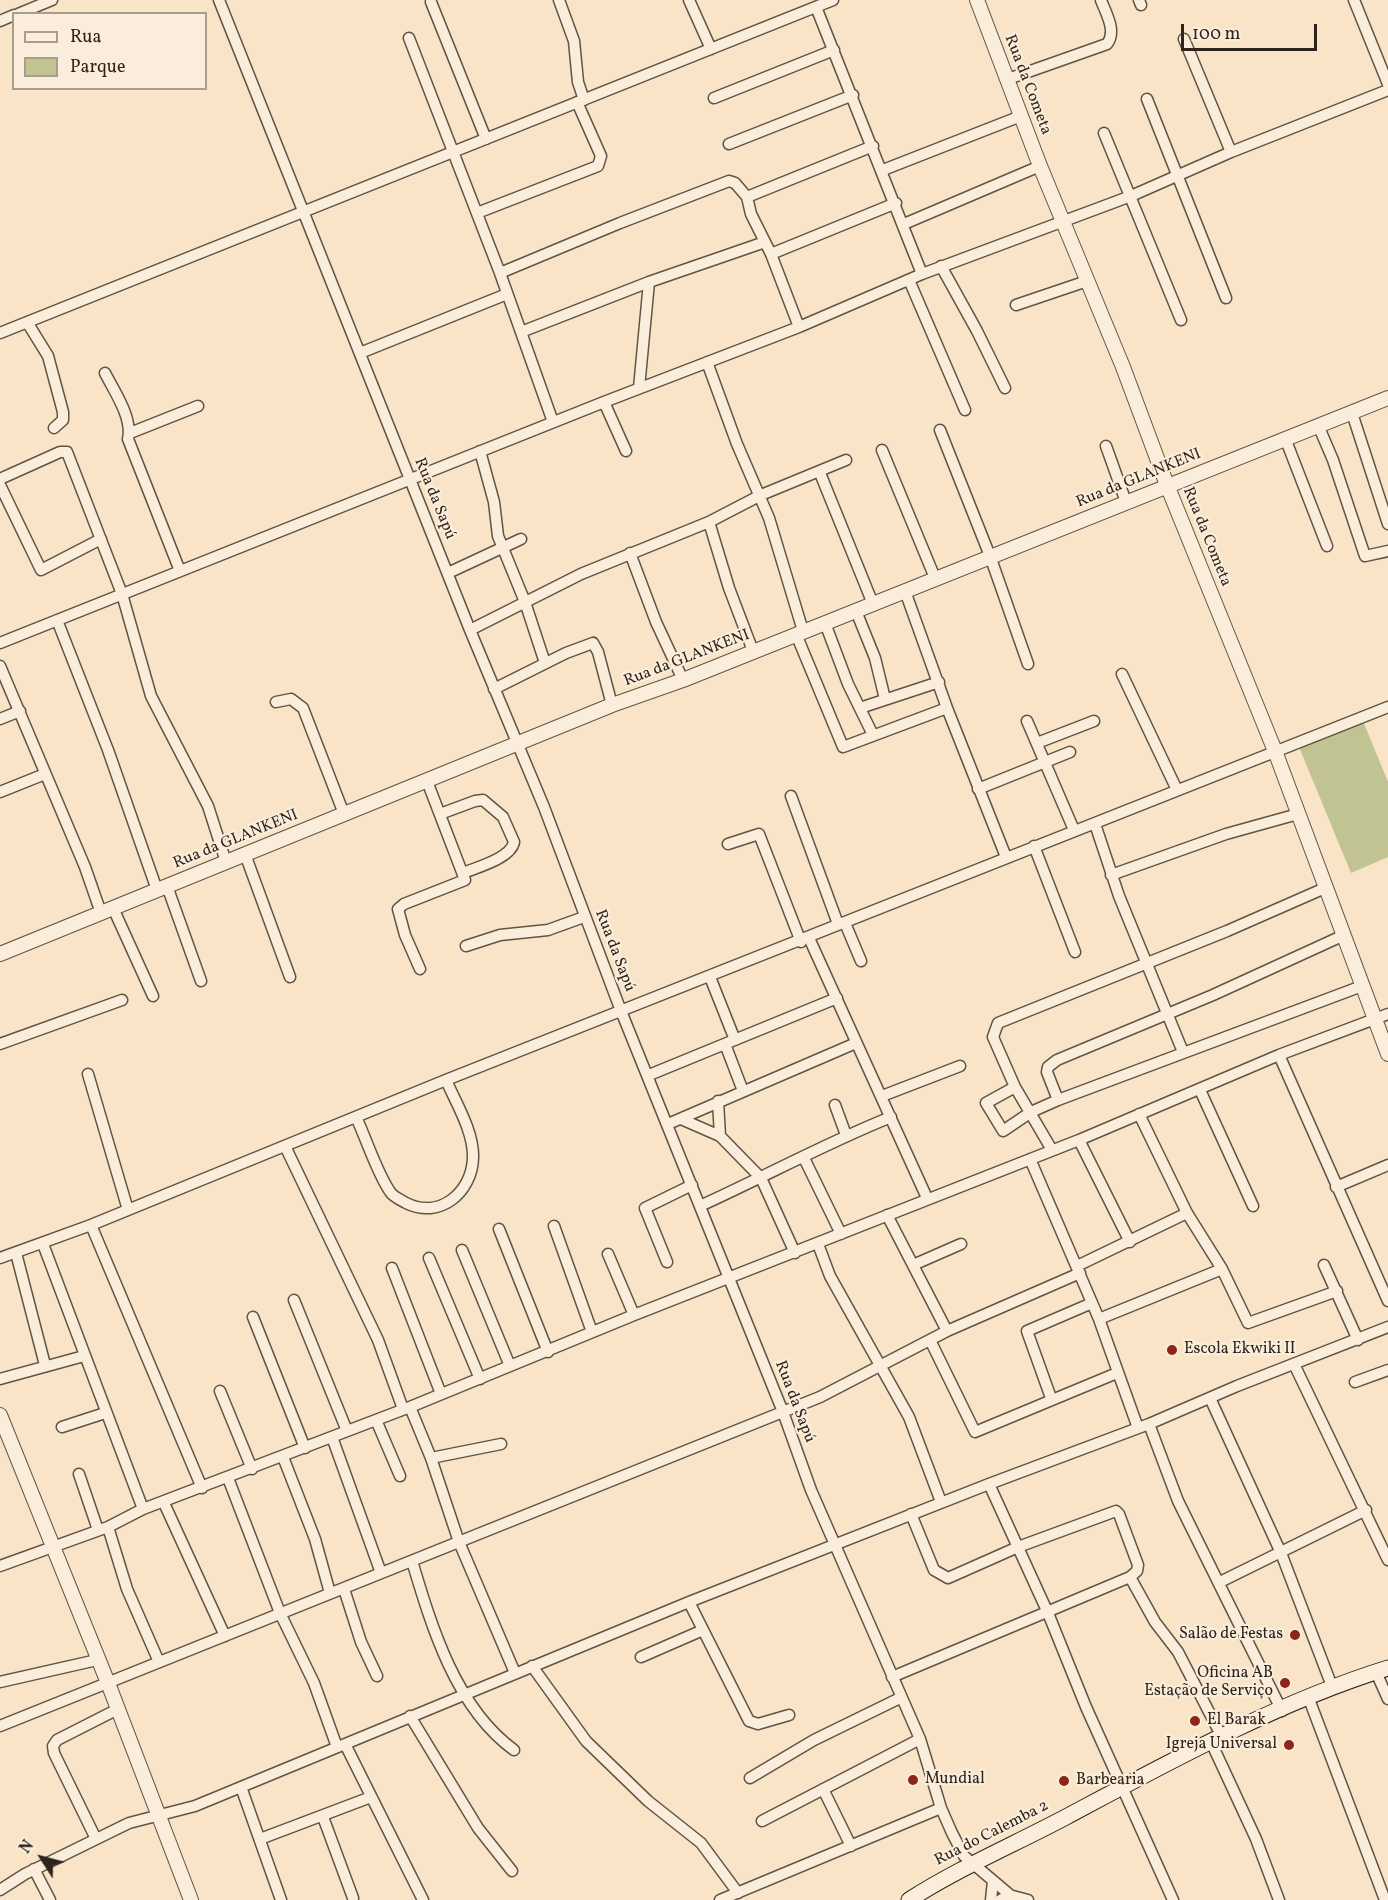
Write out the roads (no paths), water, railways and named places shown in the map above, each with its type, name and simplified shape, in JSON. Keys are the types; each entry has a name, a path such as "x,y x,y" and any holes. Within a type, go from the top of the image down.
{"main road":[{"name":"Rua do Calemba 2","path":"909,1900 972,1863 1216,1740 1382,1670"}],"street":[{"path":"21,12 52,0"},
{"name":"Rua da Sapú","path":"219,0 470,630 544,807 621,1011 649,1075 835,1544 900,1698 920,1739 941,1808 964,1856 993,1881 1006,1899"},
{"path":"477,213 598,166 601,162 601,156 580,101 574,41 559,0"},
{"path":"689,0 711,49"},
{"path":"0,333 833,0"},
{"name":"Rua da Cometa","path":"977,0 1040,166 1152,439 1167,485 1275,751 1342,936 1388,1054"},
{"path":"1008,79 1107,44 1112,38 1112,32 1101,0"},
{"path":"1354,0 1388,84"},
{"path":"431,2 486,139"},
{"path":"816,7 883,170 922,274"},
{"path":"409,38 500,273 553,422"},
{"path":"1184,39 1231,152"},
{"path":"714,98 834,50"},
{"path":"0,643 553,422 799,327 922,274 1131,196 1176,174 1388,90"},
{"path":"729,144 853,95"},
{"path":"1147,99 1226,298"},
{"path":"883,170 1021,116"},
{"path":"1104,133 1182,320"},
{"path":"747,197 873,146"},
{"path":"904,224 1040,166"},
{"path":"500,273 729,181 735,183 747,197 751,214 771,254 799,327"},
{"path":"771,254 896,203"},
{"path":"521,332 649,282 765,242"},
{"path":"941,267 978,331 1005,388"},
{"path":"909,280 965,410"},
{"path":"1016,305 1087,281"},
{"path":"639,388 649,282"},
{"path":"360,353 507,294"},
{"path":"27,322 48,356 63,412 63,420 54,428"},
{"path":"707,362 737,444 761,495 800,633 840,745 843,747 947,708"},
{"path":"105,373 123,410 130,433 128,439 180,571"},
{"name":"Rua da GLANKENI","path":"0,954 612,705 682,680 1388,398"},
{"path":"604,402 626,451"},
{"path":"130,433 198,406"},
{"path":"1352,413 1388,524"},
{"path":"1318,425 1333,460 1365,556 1388,551"},
{"path":"940,430 990,556 1028,664"},
{"path":"1286,438 1327,546"},
{"path":"1106,446 1126,502"},
{"path":"882,450 935,578"},
{"path":"480,451 494,502 496,530 525,602 545,663"},
{"path":"0,479 60,452 67,452 122,594 152,696 208,806 226,862"},
{"path":"470,630 630,553 709,522 761,495 820,473 846,459"},
{"path":"820,473 873,603"},
{"path":"0,485 41,570 101,539"},
{"path":"709,522 729,588 753,651"},
{"path":"448,573 521,538"},
{"path":"630,553 656,622 682,680"},
{"path":"905,591 947,708 1006,857"},
{"path":"856,611 875,658 885,699"},
{"path":"57,620 201,981"},
{"path":"825,623 873,735"},
{"path":"494,689 586,644 595,645 612,705"},
{"path":"0,666 85,867 153,996"},
{"path":"1122,674 1177,790"},
{"path":"861,708 939,681"},
{"path":"276,702 291,699 303,708 345,814"},
{"path":"0,1258 91,1225 446,1080 805,940 1006,857 1095,824 1388,707"},
{"path":"0,719 20,711"},
{"path":"1027,721 1074,831"},
{"path":"1037,743 1094,721"},
{"path":"978,789 1070,752"},
{"path":"0,792 45,774"},
{"path":"420,969 405,935 398,909 404,904 463,883 463,873 427,781"},
{"path":"791,796 842,924 861,961"},
{"path":"440,814 483,800 503,817 514,842 512,849 498,858 463,873"},
{"path":"1112,875 1226,834 1298,814"},
{"path":"1095,824 1112,875 1183,1052"},
{"path":"728,844 759,834 805,940 837,998 927,1198"},
{"path":"1034,846 1075,952"},
{"path":"245,854 290,977"},
{"path":"1052,1150 1015,1087 993,1037 998,1023 1325,888"},
{"path":"466,946 500,935 548,930 584,917"},
{"path":"1058,1100 1047,1072 1052,1063 1342,936"},
{"path":"710,977 743,1091"},
{"path":"1015,1087 986,1103 1000,1129 1006,1131 1031,1112 1058,1100 1362,986"},
{"path":"649,1075 837,998"},
{"path":"0,1044 122,1000"},
{"path":"0,1566 103,1528 143,1509 252,1469 548,1352 634,1315 729,1280 927,1198 1079,1140 1279,1056 1388,1014"},
{"path":"668,1124 856,1043"},
{"path":"1279,1056 1388,1301"},
{"path":"882,1096 960,1066"},
{"path":"88,1074 128,1210"},
{"path":"356,1117 391,1193 412,1206 429,1208 448,1203 463,1191 471,1173 473,1156 466,1128 446,1080"},
{"path":"1200,1090 1253,1206"},
{"path":"718,1101 720,1136"},
{"path":"835,1105 846,1135"},
{"path":"1139,1114 1187,1213 1222,1269 1248,1323 1336,1291"},
{"path":"700,1206 804,1158 846,1135 891,1117"},
{"path":"681,1119 720,1136 761,1178 795,1253"},
{"path":"1079,1140 1130,1242"},
{"path":"285,1146 378,1340 406,1408 431,1458 459,1542 515,1673"},
{"path":"804,1158 841,1234"},
{"path":"1030,1159 1099,1319 1117,1372 1282,1711"},
{"path":"1336,1186 1388,1165"},
{"path":"667,1262 645,1208 692,1185"},
{"path":"0,1726 783,1412 882,1367 947,1331 1078,1270 1187,1213"},
{"path":"887,1215 947,1331"},
{"path":"91,1225 202,1488"},
{"path":"554,1226 592,1332"},
{"path":"499,1229 548,1352"},
{"path":"43,1244 143,1509"},
{"path":"818,1244 830,1276 909,1417 941,1502"},
{"path":"913,1264 961,1244"},
{"path":"462,1250 510,1366"},
{"path":"16,1253 45,1365"},
{"path":"608,1254 634,1315"},
{"path":"429,1258 480,1379"},
{"path":"1324,1265 1358,1340"},
{"path":"392,1268 441,1394"},
{"path":"1099,1319 1222,1269"},
{"path":"294,1300 347,1431"},
{"path":"1051,1398 1027,1331 1092,1304"},
{"path":"253,1317 305,1448"},
{"path":"0,1890 34,1869 139,1819 195,1806 689,1602 941,1502 1144,1426 1388,1327"},
{"path":"930,1340 975,1432 1117,1372"},
{"path":"0,1379 84,1356"},
{"path":"1294,1364 1388,1560"},
{"path":"1355,1382 1388,1370"},
{"path":"220,1391 252,1469"},
{"path":"1210,1398 1281,1553 1333,1689"},
{"path":"62,1427 105,1413"},
{"path":"0,1415 108,1683 191,1900"},
{"path":"376,1420 400,1476"},
{"path":"332,1437 381,1573"},
{"path":"431,1458 501,1444"},
{"path":"283,1456 315,1539 330,1593"},
{"path":"79,1474 159,1662"},
{"path":"228,1478 280,1613 341,1745 371,1797 423,1900"},
{"path":"989,1484 1173,1900"},
{"path":"164,1503 225,1636"},
{"path":"1220,1582 1366,1510"},
{"path":"892,1677 1130,1577 1137,1571 1138,1565 1124,1524 1116,1511 1018,1547 948,1578 940,1576 934,1570 911,1514"},
{"path":"412,1561 428,1615 465,1693 494,1735 514,1750"},
{"path":"1130,1577 1155,1622 1178,1652 1216,1740 1279,1900"},
{"path":"344,1589 361,1642 377,1676"},
{"path":"689,1602 749,1721 758,1724 789,1715"},
{"path":"641,1656 703,1630"},
{"path":"0,1682 98,1660"},
{"path":"532,1666 586,1741 648,1801 701,1843 738,1893"},
{"path":"1382,1670 1388,1699"},
{"path":"750,1778 814,1740 900,1698"},
{"path":"1309,1699 1385,1900"},
{"path":"96,1839 54,1753 53,1746 57,1740 118,1709"},
{"path":"410,1716 478,1828 512,1871"},
{"path":"762,1821 920,1739"},
{"path":"241,1786 281,1900"},
{"path":"823,1789 851,1846"},
{"path":"260,1839 371,1797"},
{"path":"720,1900 941,1808"},
{"path":"323,1817 353,1898"},
{"path":"34,1869 50,1900"},
{"path":"991,1900 993,1881"},
{"path":"1006,1899 1028,1900"}],"place":[{"name":"Escola Ekwiki II","path":"1172,1350"},
{"name":"Salão de Festas","path":"1295,1635"},
{"name":"Oficina AB Estação de Serviço","path":"1285,1683"},
{"name":"El Barak","path":"1195,1721"},
{"name":"Igreja Universal","path":"1289,1745"},
{"name":"Mundial","path":"913,1780"},
{"name":"Barbearia","path":"1064,1781"}]}
